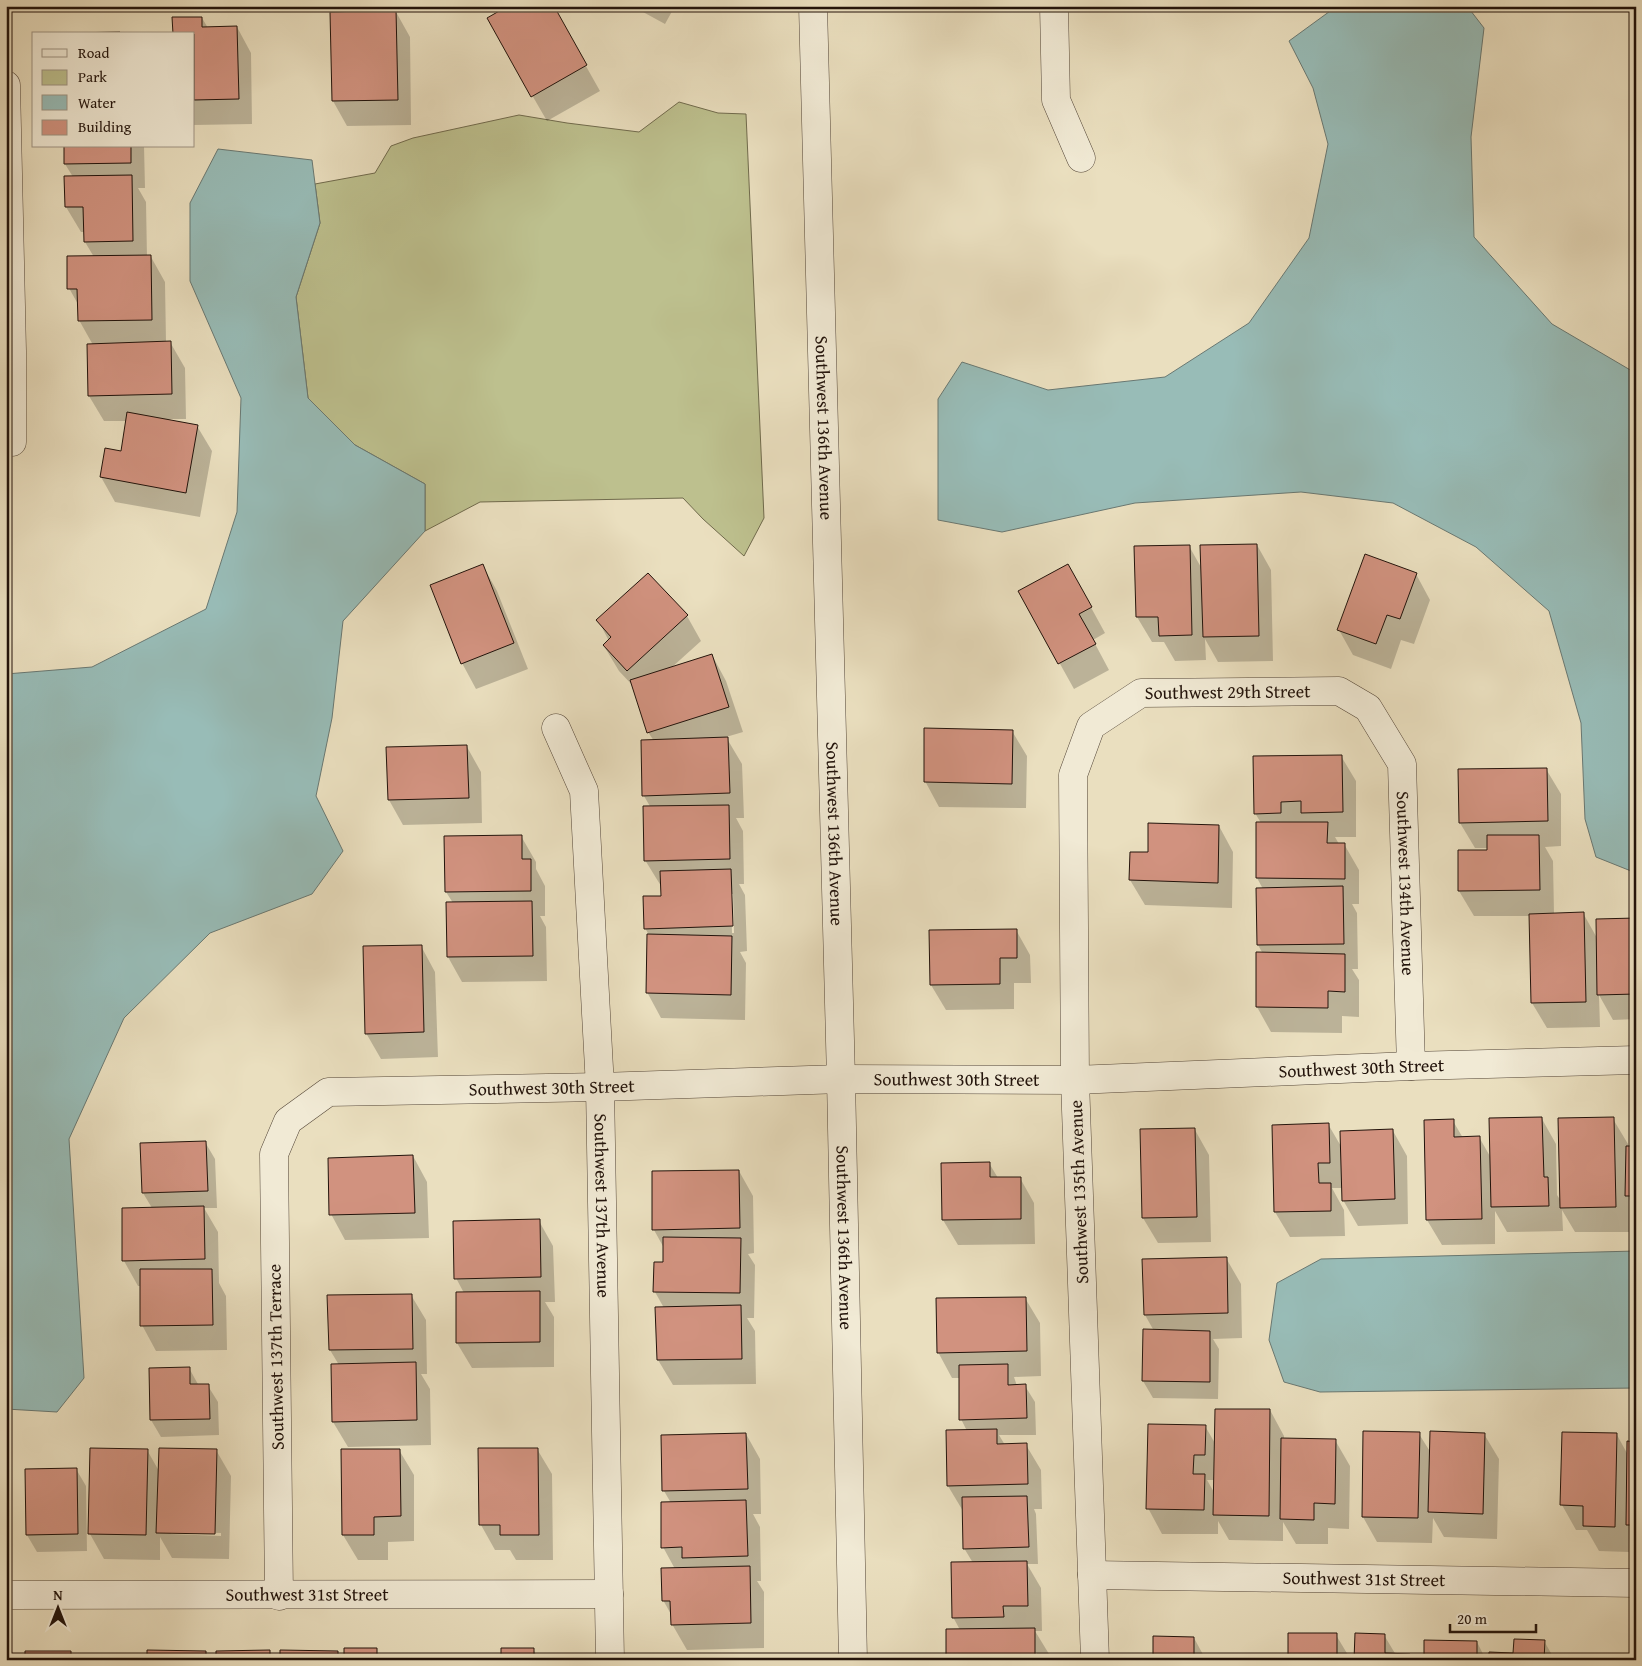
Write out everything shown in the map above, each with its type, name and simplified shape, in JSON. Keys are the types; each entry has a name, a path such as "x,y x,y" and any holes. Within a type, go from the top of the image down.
{"street":[{"name":"Southwest 136th Avenue","path":"813,6 841,1079 853,1660"},
{"path":"1054,6 1056,100 1081,158"},
{"path":"6,85 12,341 12,442"},
{"name":"Southwest 29th Street","path":"1091,726 1141,693 1339,691 1368,708"},
{"name":"Southwest 134th Avenue","path":"1368,708 1402,764 1411,1066"},
{"name":"Southwest 135th Avenue","path":"1091,726 1073,776 1075,1080 1095,1660"},
{"name":"Southwest 137th Avenue","path":"556,728 584,791 600,1086 610,1660"},
{"name":"Southwest 30th Street","path":"288,1121 328,1092 841,1079 1075,1080 1411,1066 1636,1060"},
{"name":"Southwest 137th Terrace","path":"279,1596 274,1154 288,1121"},
{"name":"Southwest 31st Street","path":"1092,1575 1636,1583"},
{"name":"Southwest 31st Street","path":"6,1595 609,1594"}],"green space":[{"path":"679,102 718,113 746,114 764,518 744,556 683,498 480,502 425,531 425,484 355,445 308,398 296,297 320,223 315,184 375,173 391,146 413,138 519,115 639,132"}],"water":[{"path":"1337,6 1467,6 1484,28 1471,137 1474,237 1552,324 1636,372 1636,873 1596,857 1585,819 1581,723 1549,611 1476,547 1393,503 1301,492 1135,503 1002,532 938,520 938,399 962,362 1048,390 1165,377 1249,323 1309,238 1328,144 1313,88 1289,41"},
{"path":"218,149 312,160 320,223 296,297 308,398 355,445 425,484 425,531 343,621 332,718 316,796 343,851 312,894 210,933 124,1018 69,1139 84,1378 57,1412 6,1409 6,674 92,667 206,609 237,512 241,398 190,281 190,203"},
{"path":"1636,1251 1636,1388 1320,1392 1284,1382 1269,1340 1277,1283 1321,1259"}],"building":[{"path":"508,6 554,6 587,65 531,97 487,18"},
{"path":"396,10 398,100 332,101 330,12"},
{"path":"172,17 202,17 202,27 237,26 239,99 195,100 195,32 173,32"},
{"path":"64,148 131,148 131,163 64,164"},
{"path":"132,175 133,241 84,242 83,207 65,207 64,176"},
{"path":"151,255 152,320 78,321 77,289 67,289 67,256"},
{"path":"171,341 172,394 88,396 87,344"},
{"path":"127,412 198,425 186,493 100,477 105,448 121,451"},
{"path":"1257,544 1259,636 1203,637 1200,545"},
{"path":"1190,545 1192,635 1159,636 1158,617 1136,617 1134,546"},
{"path":"1365,554 1417,573 1400,619 1387,615 1376,644 1337,630"},
{"path":"483,564 514,643 461,664 430,585"},
{"path":"1068,564 1092,607 1079,614 1096,644 1058,664 1018,591"},
{"path":"648,573 688,615 627,671 603,645 611,637 596,620"},
{"path":"712,654 729,707 647,733 630,680"},
{"path":"924,728 1013,730 1012,784 924,782"},
{"path":"728,737 730,793 642,796 641,740"},
{"path":"467,745 469,798 388,800 386,747"},
{"path":"1342,755 1343,812 1301,813 1301,801 1281,802 1281,813 1254,814 1253,756"},
{"path":"1547,768 1548,821 1459,823 1458,769"},
{"path":"729,805 730,859 644,861 643,806"},
{"path":"1256,822 1328,822 1327,843 1345,843 1345,879 1256,878"},
{"path":"1148,823 1219,825 1218,883 1129,880 1130,852 1148,852"},
{"path":"522,835 522,859 531,859 531,891 445,892 444,836"},
{"path":"1487,835 1539,835 1540,890 1458,891 1458,850 1487,850"},
{"path":"731,869 733,926 644,929 643,896 661,896 660,871"},
{"path":"1343,886 1344,944 1257,945 1256,888"},
{"path":"532,901 533,956 447,957 446,902"},
{"path":"1584,912 1586,1002 1531,1003 1529,914"},
{"path":"1636,918 1636,994 1597,995 1596,919"},
{"path":"1017,929 1017,958 1000,958 1000,984 930,985 929,930"},
{"path":"647,934 732,936 731,995 646,993"},
{"path":"422,945 424,1032 365,1034 363,946"},
{"path":"1256,952 1345,954 1345,992 1328,991 1328,1008 1256,1007"},
{"path":"1542,1117 1544,1177 1548,1177 1549,1206 1491,1207 1489,1118"},
{"path":"1614,1117 1616,1207 1560,1208 1558,1118"},
{"path":"1454,1119 1454,1137 1480,1136 1482,1219 1426,1220 1424,1120"},
{"path":"1329,1123 1330,1163 1318,1163 1319,1183 1331,1183 1331,1211 1274,1212 1272,1125"},
{"path":"1195,1128 1197,1217 1142,1218 1140,1129"},
{"path":"1393,1129 1395,1199 1342,1201 1340,1131"},
{"path":"206,1141 208,1191 142,1193 140,1143"},
{"path":"1626,1146 1636,1146 1636,1196 1625,1196"},
{"path":"413,1155 415,1213 329,1215 328,1158"},
{"path":"990,1162 990,1177 1021,1177 1021,1219 942,1220 941,1163"},
{"path":"739,1170 740,1228 652,1230 652,1171"},
{"path":"204,1206 205,1259 122,1261 122,1208"},
{"path":"540,1219 541,1277 454,1279 453,1221"},
{"path":"663,1237 741,1238 740,1293 653,1292 654,1262 663,1262"},
{"path":"1227,1257 1228,1313 1144,1315 1142,1259"},
{"path":"140,1269 212,1269 213,1325 140,1326"},
{"path":"540,1291 540,1342 456,1343 456,1292"},
{"path":"412,1294 413,1349 329,1350 327,1295"},
{"path":"1026,1297 1027,1351 937,1353 936,1298"},
{"path":"741,1305 742,1359 657,1360 655,1307"},
{"path":"1143,1329 1210,1331 1210,1382 1142,1381"},
{"path":"416,1362 417,1420 332,1422 331,1364"},
{"path":"1008,1364 1008,1385 1026,1384 1027,1418 959,1420 959,1365"},
{"path":"190,1367 190,1384 209,1384 210,1419 150,1420 149,1368"},
{"path":"1215,1409 1270,1409 1269,1516 1213,1515"},
{"path":"1148,1424 1206,1425 1205,1455 1194,1455 1193,1474 1205,1474 1204,1510 1146,1509"},
{"path":"997,1429 997,1444 1027,1443 1028,1484 947,1486 946,1430"},
{"path":"1363,1431 1420,1432 1418,1518 1362,1517"},
{"path":"1430,1431 1485,1433 1483,1514 1428,1512"},
{"path":"1562,1432 1617,1433 1615,1527 1583,1526 1583,1506 1560,1505"},
{"path":"746,1433 748,1489 662,1491 661,1435"},
{"path":"1281,1438 1336,1439 1335,1504 1314,1503 1314,1520 1280,1519"},
{"path":"1627,1441 1636,1442 1636,1525 1626,1525"},
{"path":"90,1448 148,1449 146,1535 88,1534"},
{"path":"159,1448 217,1449 215,1534 156,1533"},
{"path":"478,1448 538,1448 539,1535 500,1535 500,1525 479,1525"},
{"path":"341,1449 400,1449 401,1516 374,1517 374,1535 342,1535"},
{"path":"77,1468 78,1534 26,1535 25,1469"},
{"path":"1027,1496 1029,1547 963,1549 962,1497"},
{"path":"746,1500 748,1556 682,1558 682,1547 661,1548 661,1502"},
{"path":"1027,1561 1028,1606 1003,1606 1004,1617 952,1618 951,1562"},
{"path":"750,1566 751,1623 671,1625 670,1601 662,1601 661,1568"},
{"path":"1035,1628 1035,1660 946,1660 946,1629"},
{"path":"1288,1633 1337,1633 1337,1660 1288,1660"},
{"path":"1355,1633 1385,1634 1385,1653 1410,1654 1410,1660 1354,1660"},
{"path":"1153,1636 1194,1637 1194,1660 1153,1660"},
{"path":"1514,1639 1545,1640 1544,1660 1489,1660 1489,1652 1513,1653"},
{"path":"1424,1640 1477,1641 1477,1660 1424,1660"},
{"path":"344,1648 377,1648 377,1657 403,1657 403,1660 344,1660"},
{"path":"501,1648 534,1648 534,1660 477,1660 477,1657 501,1657"},
{"path":"147,1650 206,1651 206,1660 147,1660"},
{"path":"270,1650 270,1660 216,1660 216,1651"},
{"path":"280,1650 338,1651 338,1660 280,1660"},
{"path":"25,1651 71,1651 71,1660 25,1660"}]}
